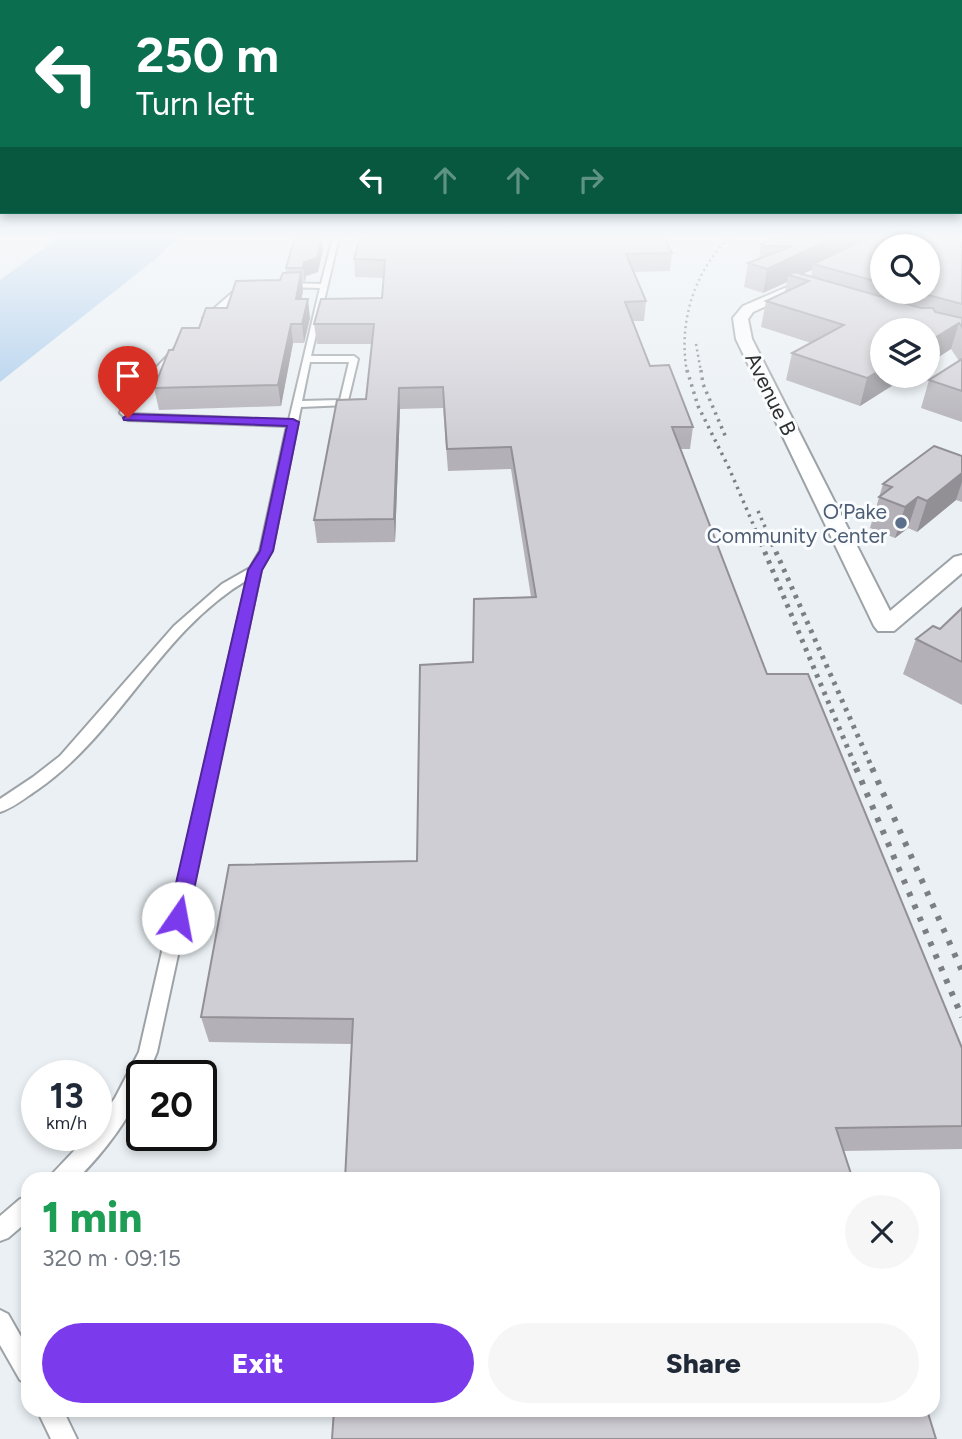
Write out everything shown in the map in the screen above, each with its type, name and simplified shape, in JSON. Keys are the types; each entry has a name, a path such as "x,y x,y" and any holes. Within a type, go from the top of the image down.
{"street":[{"name":"Avenue B","path":"759,304 748,309 740,318 744,339 886,626 962,562"}],"lane":[{"path":"199,327 225,304"},
{"path":"68,1172 122,1106 148,1052 255,570 266,551 306,359 320,304"},
{"path":"183,343 128,402 125,413 128,418 293,422"},
{"path":"298,404 344,403 354,359 306,359"},
{"path":"0,806 54,769 90,732 163,643 211,597 232,581 255,570"},
{"path":"0,1230 21,1213"},
{"path":"0,1322 21,1360"},
{"path":"53,1417 65,1439"}],"water":[{"path":"0,304 98,304 0,382"}],"building":[{"path":"228,304 307,304 302,324 291,324 278,385 154,388 169,350 173,350 182,328 199,328 206,308 227,308"},
{"path":"320,304 626,304 650,366 669,365 693,427 672,427 767,674 808,674 962,1048 962,1126 836,1128 850,1172 345,1172 353,1019 201,1017 229,865 417,861 420,665 473,662 474,599 536,597 511,447 447,449 443,387 399,388 394,519 314,520 337,400 366,399 374,324 314,324"},
{"path":"776,304 908,304 933,308 935,312 962,318 962,327 959,323 940,335 940,318 870,318 870,376 867,378 792,353 844,325"},
{"path":"962,359 962,391 940,384 940,373"},
{"path":"934,446 962,456 962,473 927,501 918,497 905,507 879,497 892,487 883,484"},
{"path":"962,608 962,662 916,639 933,626 940,629"},
{"path":"334,1417 929,1417 936,1439 332,1439"}],"railway":[{"path":"687,372 685,335 691,304"},
{"path":"696,344 701,372"},
{"path":"687,370 698,406 729,468 762,545"},
{"path":"701,370 703,384 727,440"},
{"path":"758,511 773,545"},
{"path":"761,543 857,770"},
{"path":"772,543 873,770"},
{"path":"856,768 962,1017"},
{"path":"872,768 962,971"}],"place":[{"name":"O’Pake Community Center","path":"901,523"}],"route":[{"path":"128,418 293,422 266,551 255,570 178,918"}]}
